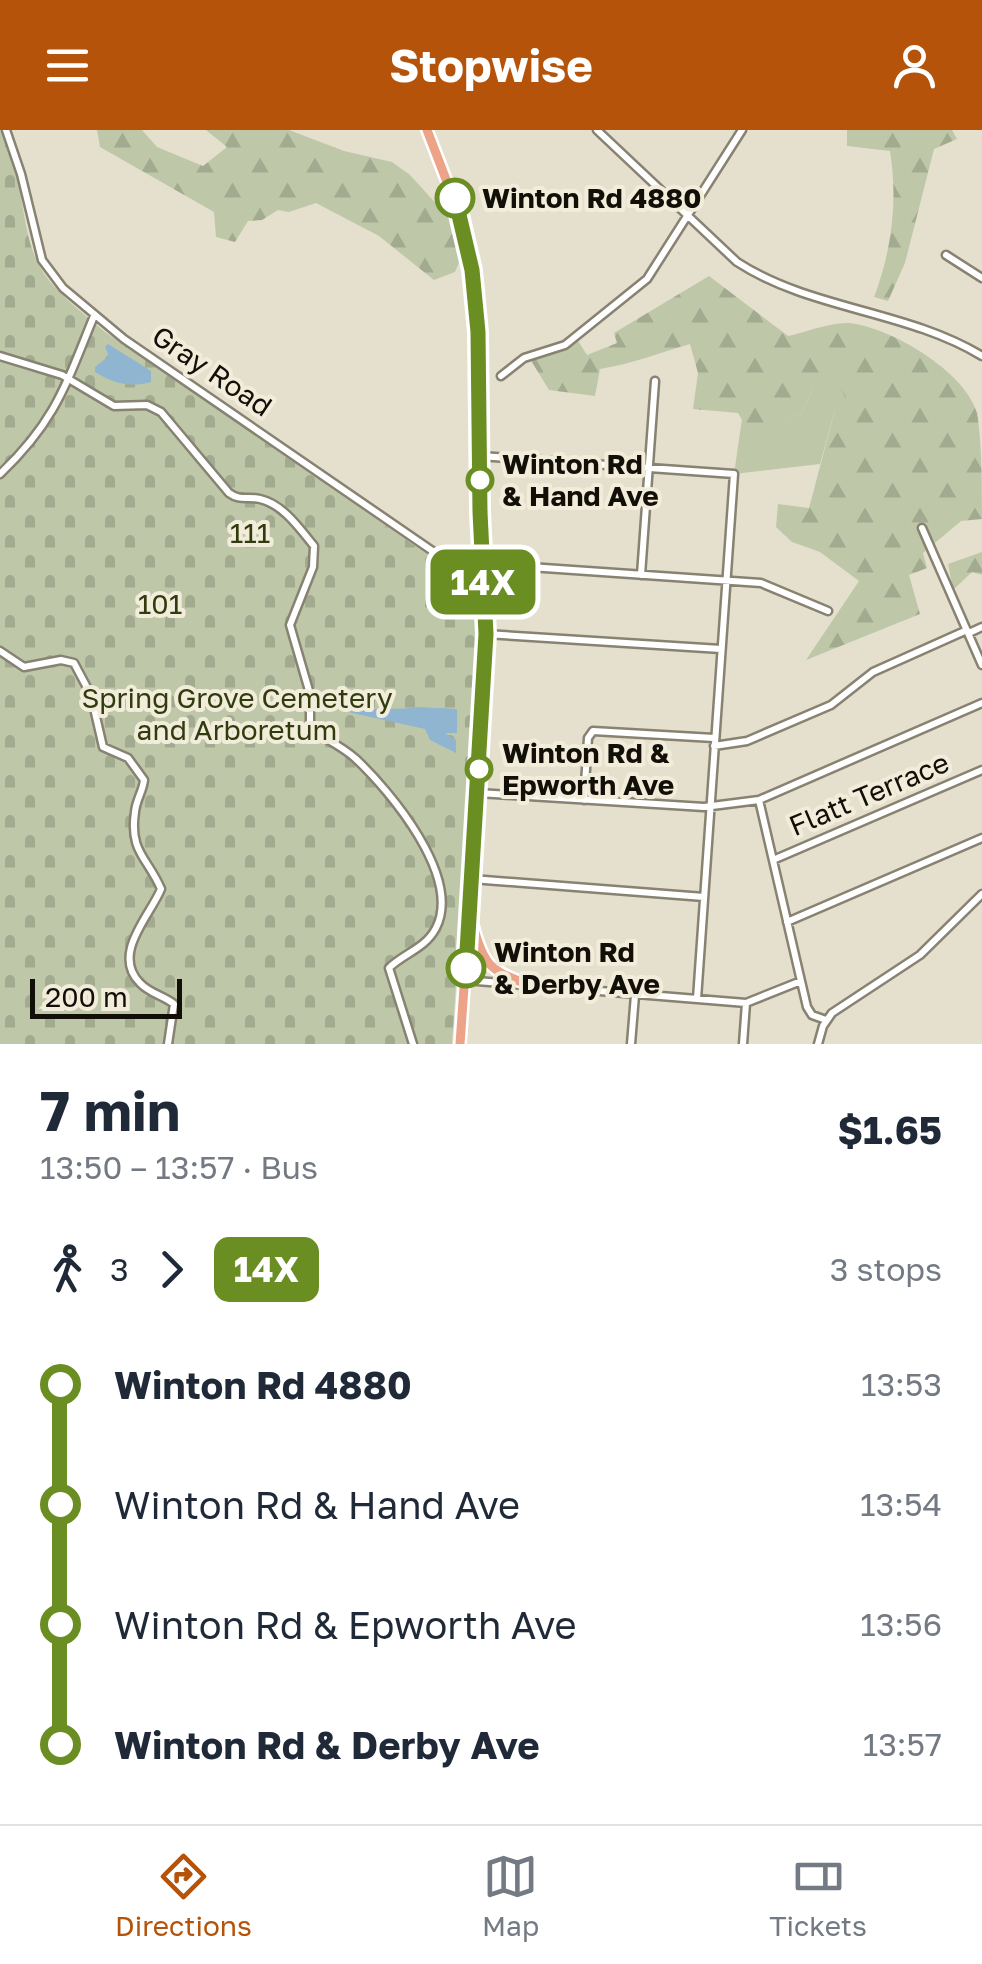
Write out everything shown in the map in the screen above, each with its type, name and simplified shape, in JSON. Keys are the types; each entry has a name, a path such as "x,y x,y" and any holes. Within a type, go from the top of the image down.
{"main road":[{"path":"427,130 455,198 472,270 478,332 486,634 460,1044"},
{"path":"470,912 484,960 503,976 528,984"}],"street":[{"name":"Gray Road","path":"6,130 42,260 54,279 94,316 463,572 482,570"},
{"path":"597,130 736,262 770,280 910,323 982,356"},
{"path":"501,376 524,358 566,344 638,288 653,272 742,130"},
{"path":"946,255 982,278"},
{"path":"0,474 50,418 94,316"},
{"path":"0,356 69,378 114,406 138,404 161,412 229,493 272,504 314,546 313,567 290,625 310,694 310,729 356,759 405,815 430,857 441,891 442,907 436,928 415,952 390,968 413,1044"},
{"path":"641,575 655,381"},
{"path":"480,456 734,474 697,1000"},
{"path":"922,528 982,665"},
{"path":"482,570 500,564 772,585 828,612"},
{"path":"584,800 588,738 593,731 714,742 748,741 830,705 872,672 982,627"},
{"path":"486,634 721,648"},
{"path":"0,651 24,667 61,660 74,663 91,695 102,748 128,758 144,780 135,811 134,836 141,858 162,889 134,936 130,957 138,982 174,1004 168,1044"},
{"path":"478,793 710,806 759,800 982,703"},
{"name":"Flatt Terrace","path":"773,860 982,770"},
{"path":"759,800 810,1014 826,1020"},
{"path":"787,922 982,838"},
{"path":"472,880 704,897"},
{"path":"818,1044 826,1020 920,955 982,894"},
{"path":"465,980 746,1003 801,982"},
{"path":"631,1044 635,995"},
{"path":"743,1044 746,1003"}],"green space":[{"name":"Spring Grove Cemetery and Arboretum","path":"0,130 13,161 33,250 45,275 60,293 105,332 457,575 472,578 475,584 478,668 452,1044 0,1044"},
{"path":"97,130 142,130 157,147 203,166 227,147 206,130 289,130 344,151 392,162 410,175 440,208 458,209 467,244 455,272 434,280 379,236 316,203 248,221 235,242 216,237 214,212 100,147"},
{"path":"847,130 952,130 957,139 934,149 905,263 888,301 874,297 892,225 890,151 847,146"},
{"path":"709,276 788,336 842,323 885,333 942,367 970,397 979,424 982,519 961,521 923,553 927,568 909,575 920,614 806,660 859,581 820,552 792,542 776,527 778,504 809,508 835,410 813,389 802,412 753,439 738,413 693,409 698,373 690,344 600,369 595,396 549,390 530,359 578,341 587,355 617,343 614,333"},
{"path":"837,379 848,404 835,410 820,464 734,474 742,419 753,438 802,412 813,389"},
{"path":"982,552 982,575 972,572 953,590 948,564"}],"water":[{"path":"108,344 151,371 151,382 122,383 95,372 95,367 109,356 105,347"},
{"path":"366,709 457,709 457,733 445,733 456,740 456,753 430,740 425,729 348,712"}],"bus line":[{"name":"14X","path":"455,198 476,295 486,634 466,968"}],"place":[{"name":"Winton Rd 4880","path":"455,198"},
{"name":"Winton Rd & Hand Ave","path":"480,480"},
{"name":"Winton Rd & Epworth Ave","path":"479,769"},
{"name":"Winton Rd & Derby Ave","path":"466,968"}],"park label":[{"name":"111","path":"250,533"},
{"name":"101","path":"160,604"}]}
